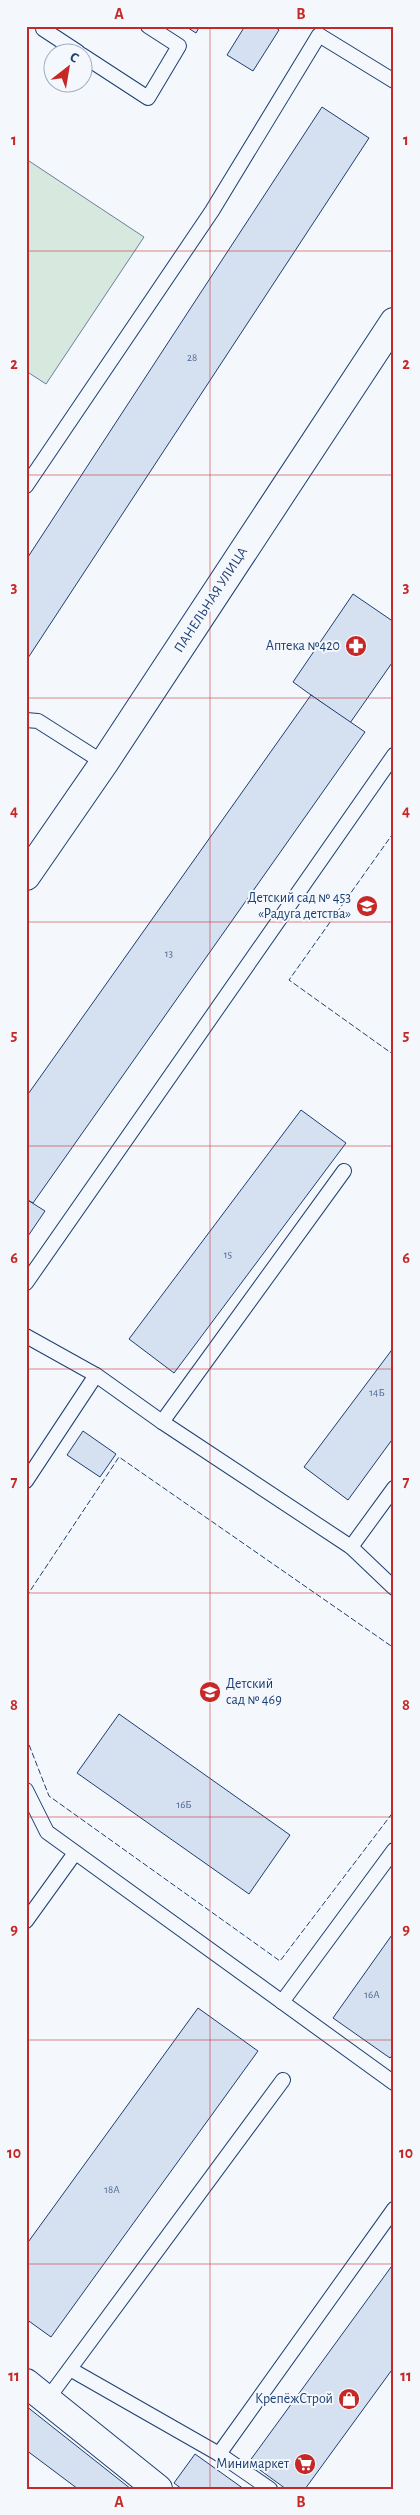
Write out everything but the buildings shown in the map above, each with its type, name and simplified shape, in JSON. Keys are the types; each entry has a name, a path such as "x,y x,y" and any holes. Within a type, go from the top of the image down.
{"street":[{"name":"ПАНЕЛЬНАЯ УЛИЦА","path":"26,876 104,762 394,322"},
{"path":"26,2383 46,2401 158,2489"}],"lane":[{"path":"45,26 43,29 63,42"},
{"path":"92,62 148,98 179,46 148,26"},
{"path":"26,486 212,212 319,36 394,81"},
{"path":"26,720 38,721 104,762"},
{"path":"26,1283 394,755"},
{"path":"162,1422 344,1171"},
{"path":"26,1336 96,1375 162,1422 351,1546 394,1588"},
{"path":"26,1480 96,1375"},
{"path":"351,1546 394,1488"},
{"path":"26,1790 47,1832 394,2083"},
{"path":"282,2002 394,1850"},
{"path":"26,1921 76,1853"},
{"path":"46,2401 283,2080"},
{"path":"218,2454 394,2209"},
{"path":"70,2369 218,2454 270,2489"}],"shaded area":[{"path":"26,159 144,237 46,384 26,371"}],"fence":[{"path":"394,832 289,980 394,1055"},
{"path":"26,1597 119,1457 394,1648"},
{"path":"26,1737 49,1796 280,1961 394,1811"}],"place":[{"name":"Аптека №420","path":"356,646"},
{"name":"Детский сад № 453 «Радуга детства»","path":"367,906"},
{"name":"Детский сад № 469","path":"210,1692"},
{"name":"КрепёжСтрой","path":"349,2399"},
{"name":"Минимаркет","path":"305,2464"}]}
